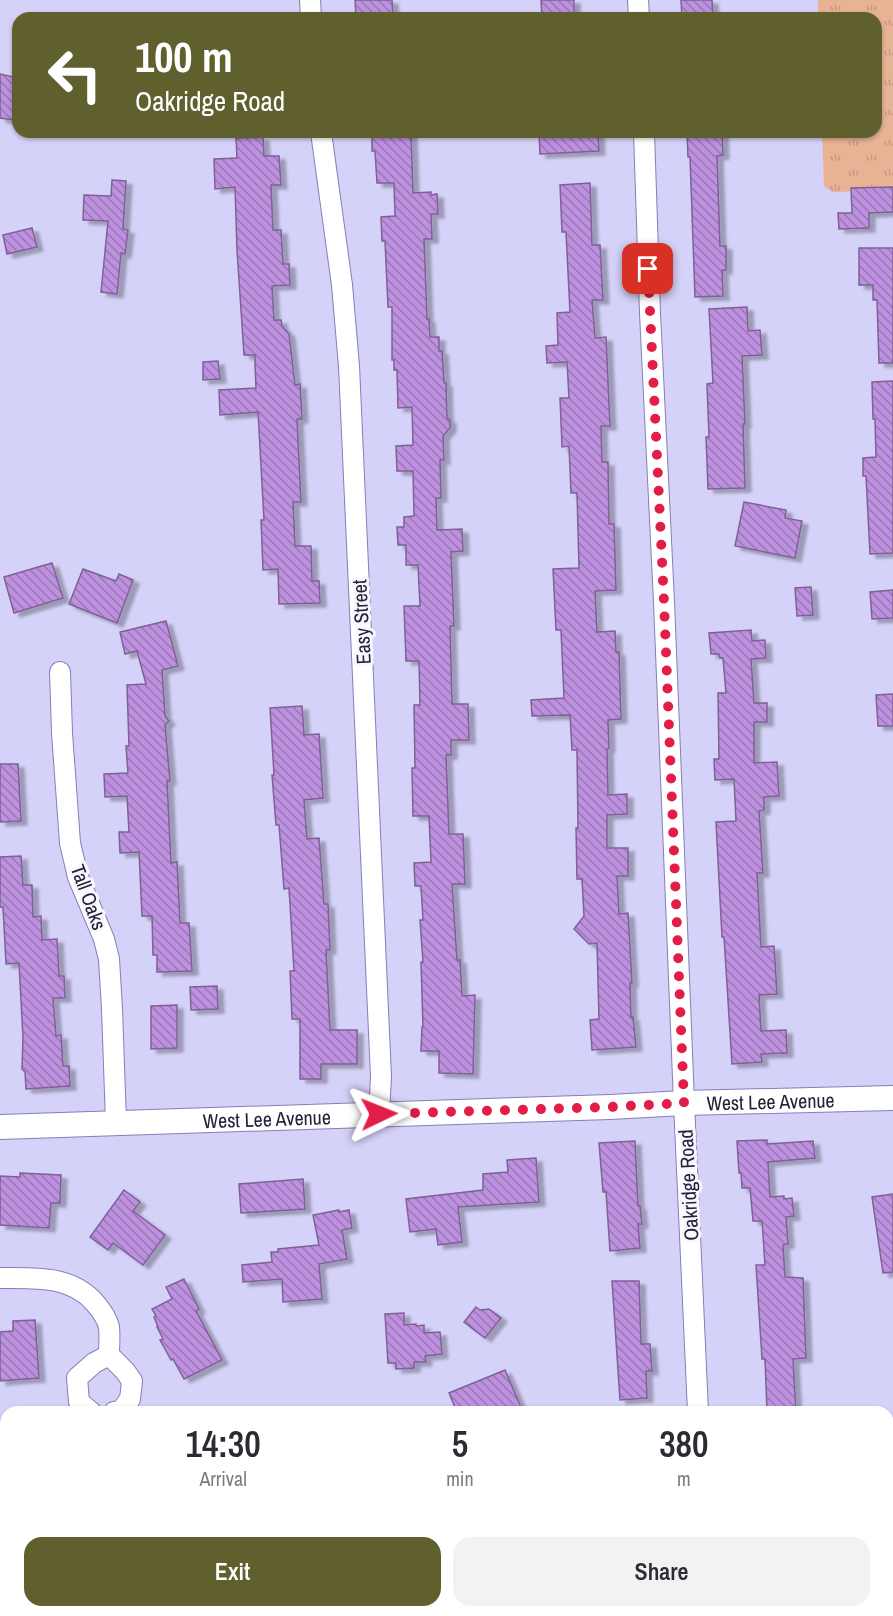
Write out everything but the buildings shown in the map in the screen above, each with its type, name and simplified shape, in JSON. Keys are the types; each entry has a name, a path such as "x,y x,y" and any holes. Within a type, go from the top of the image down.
{"street":[{"name":"Easy Street","path":"322,138 342,285 349,366 380,1053 379,1114"},
{"name":"Oakridge Road","path":"644,138 699,1406"},
{"name":"Tall Oaks","path":"60,672 70,843 78,877 104,939 109,959 116,1122"},
{"name":"West Lee Avenue","path":"0,1126 893,1098"},
{"path":"0,1278 41,1278 63,1282 76,1287 90,1298 101,1310 109,1326 109,1355 132,1381 130,1399 125,1406"},
{"path":"84,1406 79,1402 77,1378 94,1363 109,1355"}],"green space":[{"path":"818,0 893,0 893,190 833,192 824,186 822,138 882,138 882,12 818,12"}],"route":[{"path":"379,1114 684,1103 648,269"}]}
